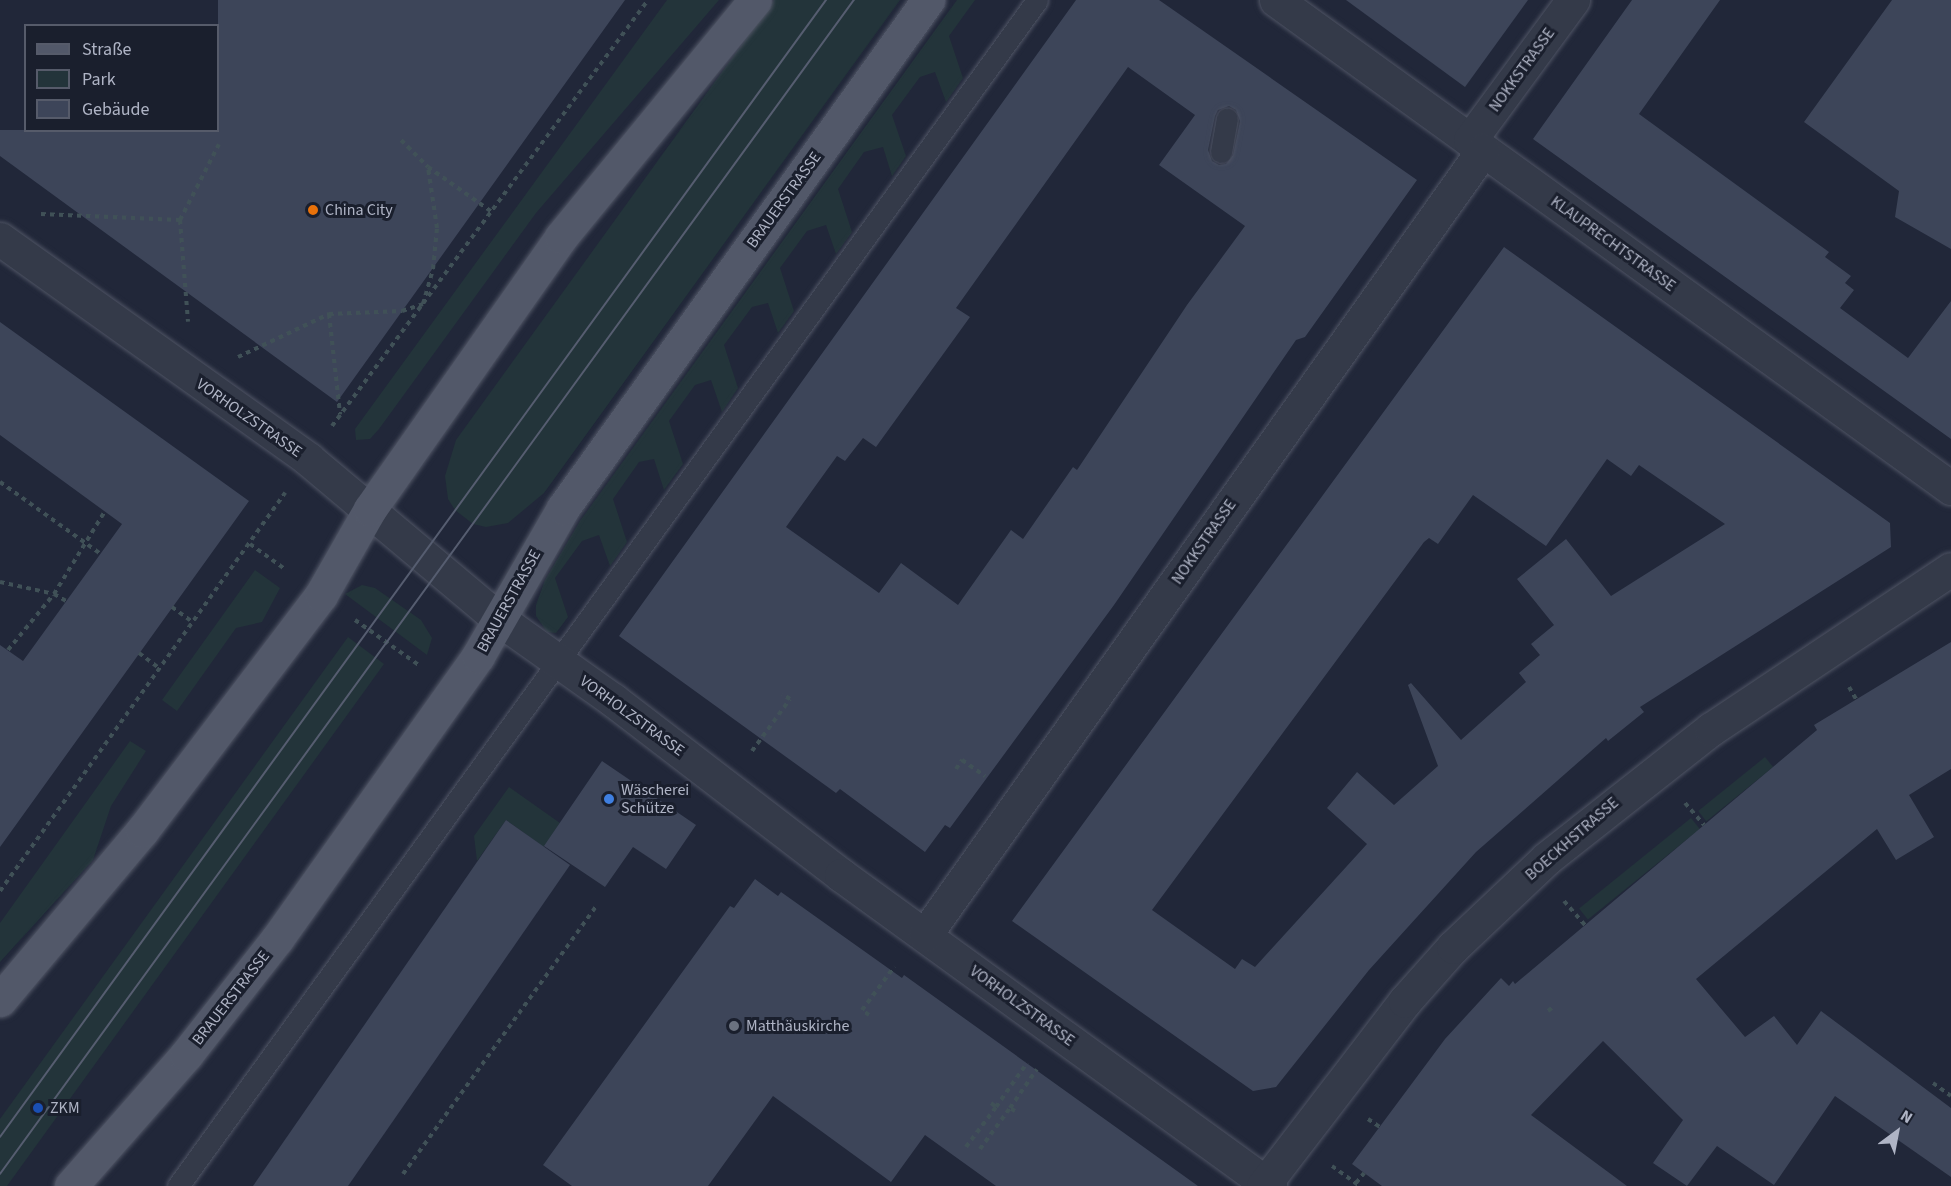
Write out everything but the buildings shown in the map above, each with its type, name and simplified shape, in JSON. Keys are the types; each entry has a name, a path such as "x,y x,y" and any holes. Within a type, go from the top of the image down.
{"main road":[{"path":"0,1000 142,831 321,595 370,509 561,237 755,0"},
{"name":"BRAUERSTRASSE","path":"71,1186 233,997 455,691 499,620 563,508 928,0"}],"street":[{"name":"KLAUPRECHTSTRASSE","path":"1276,0 1951,488"},
{"name":"NOKKSTRASSE","path":"922,933 1477,145 1573,0"},
{"name":"VORHOLZSTRASSE","path":"0,239 370,509 499,620 1266,1185"},
{"name":"BOECKHSTRASSE","path":"1266,1185 1405,1000 1453,947 1547,858 1711,729 1951,569"}],"lane":[{"path":"178,1186 1037,0"},
{"path":"1221,152 1227,119"}],"path":[{"path":"401,140 428,167 492,212"},
{"path":"219,144 180,219 192,378 329,314 402,311 423,304 433,269 437,228 428,167"},
{"path":"35,214 180,219"},
{"path":"329,314 340,414"},
{"path":"0,482 100,554"},
{"path":"8,650 54,594 105,511"},
{"path":"250,544 455,691"},
{"path":"0,582 54,594 66,601"},
{"path":"172,607 194,622"},
{"path":"139,653 160,669"},
{"path":"727,786 790,699 782,694"},
{"path":"403,1174 596,906"},
{"path":"869,1015 862,1010 922,933"},
{"path":"1548,1011 1554,1006"},
{"path":"966,1147 1058,1031"},
{"path":"980,1149 1010,1108 1058,1031"},
{"path":"1933,1083 1951,1096"},
{"path":"991,1103 996,1107"},
{"path":"1010,1108 1015,1111"},
{"path":"1356,1183 1364,1173"}],"green space":[{"path":"667,0 719,0 536,213 379,429 370,439 356,440 355,429"},
{"path":"774,0 900,0 544,493 508,523 486,527 473,524 455,510 448,499 445,476 456,440"},
{"path":"957,0 975,0 949,36 963,78 946,102 935,72 920,77 892,115 906,156 892,176 883,147 864,152 838,189 852,232 836,254 826,225 807,231 780,268 794,311 778,333 768,303 752,307 724,345 738,388 722,412 711,380 695,385 669,421 683,464 664,490 654,459 639,462 613,499 627,542 610,566 599,535 582,541 555,578 568,617 556,633 547,632 536,616 536,605 545,580 580,521"},
{"path":"255,570 280,588 262,622 236,628 177,711 162,700"},
{"path":"362,585 375,588 421,620 432,638 427,655 345,594"},
{"path":"348,637 384,664 7,1186 0,1186 0,1119"},
{"path":"130,741 146,751 111,806 93,860 0,962 0,923"},
{"path":"1765,757 1773,767 1706,821 1698,811"},
{"path":"509,787 560,823 544,847 506,820 477,861 474,836"},
{"path":"1691,818 1700,829 1588,920 1579,909"}],"tram line":[{"path":"0,1137 826,0"},
{"path":"0,1174 854,0"}],"place":[{"name":"China City","path":"313,210"},
{"name":"Wäscherei Schütze","path":"609,799"},
{"name":"Matthäuskirche","path":"734,1026"},
{"name":"ZKM","path":"38,1108"}]}
